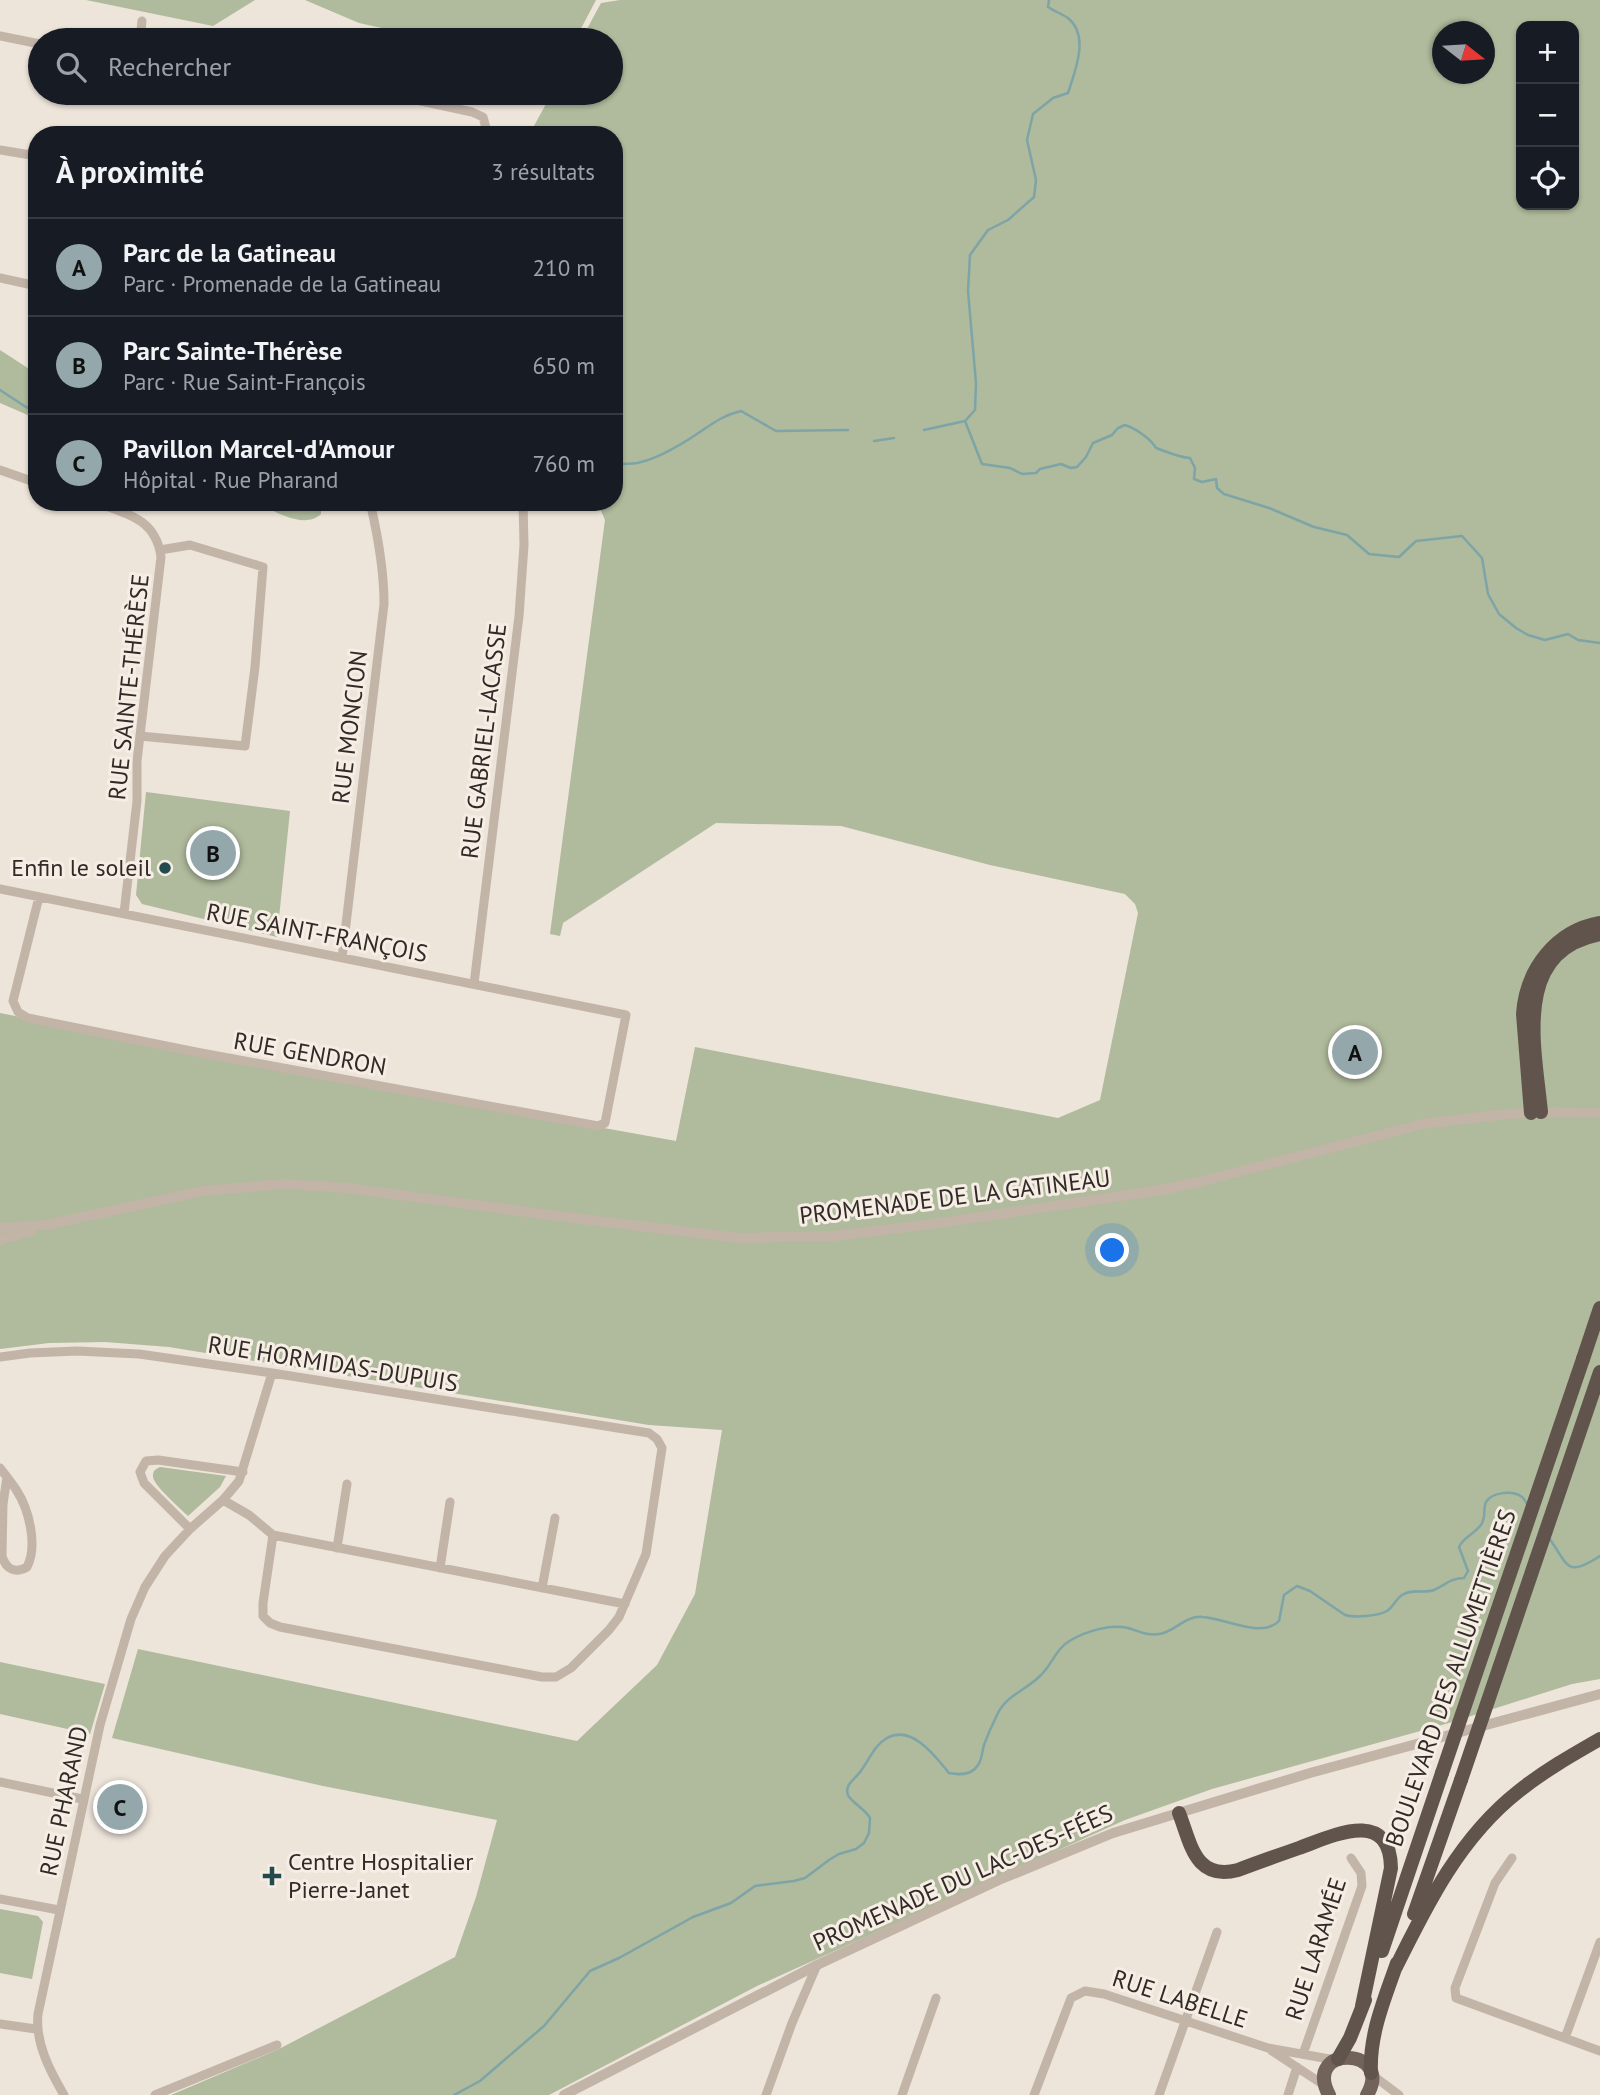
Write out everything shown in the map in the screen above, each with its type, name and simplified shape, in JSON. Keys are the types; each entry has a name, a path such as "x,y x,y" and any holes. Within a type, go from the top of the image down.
{"highway":[{"path":"1536,1113 1523,1014 1530,980 1539,962 1558,941 1577,930 1600,923"},
{"path":"1536,1113 1533,1026 1536,994 1548,967 1564,950 1575,942 1600,934"},
{"name":"BOULEVARD DES ALLUMETTIÈRES","path":"1336,2060 1350,2038 1362,2006 1600,1308"},
{"name":"BOULEVARD DES ALLUMETTIÈRES","path":"1371,2073 1370,2054 1375,2030 1600,1372"},
{"path":"1395,1969 1437,1887 1476,1833 1517,1792 1549,1769 1600,1739"},
{"path":"1179,1813 1195,1854 1202,1865 1216,1872 1238,1870 1349,1830 1369,1832 1382,1840 1389,1852 1391,1868 1362,2006"}],"main road":[{"path":"1326,2091 1327,2068 1336,2060 1345,2057 1358,2058 1371,2073 1371,2087 1367,2095"}],"street":[{"path":"141,28 142,21"},
{"path":"0,36 28,42"},
{"path":"440,105 483,117 486,126"},
{"path":"0,150 28,155"},
{"path":"0,278 28,284"},
{"path":"0,470 28,480"},
{"name":"RUE SAINTE-THÉRÈSE","path":"120,511 137,517 149,528 160,550 161,565 136,769 137,801 124,914"},
{"name":"RUE MONCION","path":"342,958 384,604 380,543 372,511"},
{"name":"RUE GABRIEL-LACASSE","path":"474,984 519,616 524,545 523,511"},
{"path":"140,736 245,747 255,667 263,567 190,545 160,550"},
{"name":"RUE SAINT-FRANÇOIS","path":"0,889 626,1015"},
{"name":"RUE GENDRON","path":"39,897 13,1001 18,1012 28,1017 196,1052 598,1126 605,1123 626,1015"},
{"name":"PROMENADE DE LA GATINEAU","path":"0,1228 46,1225 203,1191 284,1184 369,1190 728,1237 768,1239 833,1236 1138,1195 1203,1181 1403,1128 1471,1117 1600,1113"},
{"name":"PROMENADE DE LA GATINEAU","path":"0,1240 61,1222"},
{"name":"RUE HORMIDAS-DUPUIS","path":"0,1357 54,1351 139,1354 649,1433 661,1444 662,1453 646,1554 625,1604"},
{"name":"RUE PHARAND","path":"36,2029 82,1799 103,1712 138,1602 155,1569 190,1529 235,1488 243,1472 272,1373"},
{"path":"190,1529 144,1483 140,1472 146,1461 158,1460 243,1472"},
{"path":"0,1468 7,1477 22,1500 31,1537 30,1560 27,1567 21,1570 9,1569 2,1556 2,1504 7,1477"},
{"path":"337,1548 347,1483"},
{"path":"223,1500 257,1521 273,1535 625,1604 609,1630 571,1668 550,1677 280,1627 265,1620 262,1610 273,1535"},
{"path":"440,1568 450,1503"},
{"path":"542,1588 555,1518"},
{"name":"PROMENADE DU LAC-DES-FÉES","path":"564,2095 817,1965 1021,1870 1113,1833 1408,1745 1600,1693"},
{"path":"0,1782 82,1799"},
{"name":"RUE LARAMÉE","path":"1303,2054 1362,1886 1361,1873 1351,1858"},
{"path":"1512,1858 1500,1873 1491,1893 1455,1989 1456,1998 1600,2051"},
{"path":"0,1899 59,1910"},
{"path":"1159,2095 1217,1931"},
{"path":"1565,2038 1600,1942"},
{"path":"766,2095 817,1965"},
{"name":"RUE LABELLE","path":"1034,2095 1071,1998 1086,1991 1104,1994 1268,2048 1336,2060"},
{"path":"902,2095 936,1998"},
{"path":"0,2024 36,2029 64,2095"},
{"path":"155,2095 277,2045"},
{"name":"RUE LABELLE","path":"1268,2048 1326,2091"},
{"path":"1288,2095 1297,2067"},
{"path":"1371,2073 1399,2095"}],"green space":[{"path":"86,0 255,0 213,26"},
{"path":"305,0 596,0 581,28 382,28 359,23"},
{"path":"620,0 1600,0 1600,1679 1572,1684 1449,1723 1212,1789 1125,1820 757,1986 549,2095 171,2095 279,2049 455,1957 476,1897 497,1820 323,1786 112,1738 138,1649 577,1741 657,1665 695,1594 722,1430 649,1425 169,1347 105,1342 49,1343 0,1349 0,1013 332,1079 676,1141 695,1047 1058,1118 1100,1100 1138,913 1135,904 1125,894 990,865 841,826 716,823 563,923 560,936 550,934 605,520 601,511 623,511 623,126 534,126 545,105 623,105 623,28 587,28 601,3"},
{"path":"0,350 28,368 28,415 0,403"},
{"path":"274,511 321,511 321,514 306,520"},
{"path":"146,792 290,811 277,937 142,904 136,895"},
{"path":"160,1467 226,1476 220,1487 188,1516 154,1480 154,1472"},
{"path":"0,1662 105,1684 90,1734 0,1714"},
{"path":"0,1909 38,1916 43,1922 32,1979 0,1973"}],"waterway":[{"path":"924,430 965,421 975,410 976,383 968,291 970,255 988,230 1008,220 1034,197 1036,180 1027,140 1033,114 1053,98 1068,93 1074,75 1080,44 1078,34 1075,25 1068,18 1048,7 1049,0"},
{"path":"0,390 28,408"},
{"path":"623,464 652,458 723,417 741,411 776,431 848,430"},
{"path":"965,421 982,464 1010,468 1022,474 1036,473 1040,469 1061,464 1077,467 1093,443 1112,435 1125,425 1142,434 1156,448 1190,458 1195,468 1194,479 1202,482 1216,479 1217,488 1224,494 1269,508 1314,527 1347,535 1369,554 1399,557 1416,541 1462,536 1482,558 1488,594 1499,614 1516,628 1545,640 1568,634 1578,640 1600,643"},
{"path":"874,441 894,438"},
{"path":"454,2095 480,2081 544,2026 590,1971 693,1917 731,1903 755,1886 805,1878 839,1854 856,1849 864,1843 869,1833 870,1818 850,1798 847,1788 875,1749 887,1738 905,1735 923,1744 949,1773 969,1772 979,1763 987,1737 1001,1708 1040,1676 1062,1647 1077,1637 1091,1631 1114,1627 1159,1634 1197,1617 1253,1628 1272,1626 1279,1621 1284,1595 1297,1586 1310,1591 1345,1615 1383,1613 1406,1593 1434,1590 1452,1580 1464,1578 1468,1571 1459,1547 1482,1523 1485,1504 1489,1499 1498,1494 1513,1493 1523,1498 1528,1506"},
{"path":"1549,1538 1569,1566 1580,1566 1600,1556"}],"place":[{"name":"Parc Sainte-Thérèse","path":"213,853"},
{"name":"Enfin le soleil","path":"165,868"},
{"name":"Parc de la Gatineau","path":"1355,1052"},
{"name":"Pavillon Marcel-d'Amour","path":"120,1807"},
{"name":"Centre Hospitalier Pierre-Janet","path":"272,1876"}]}
